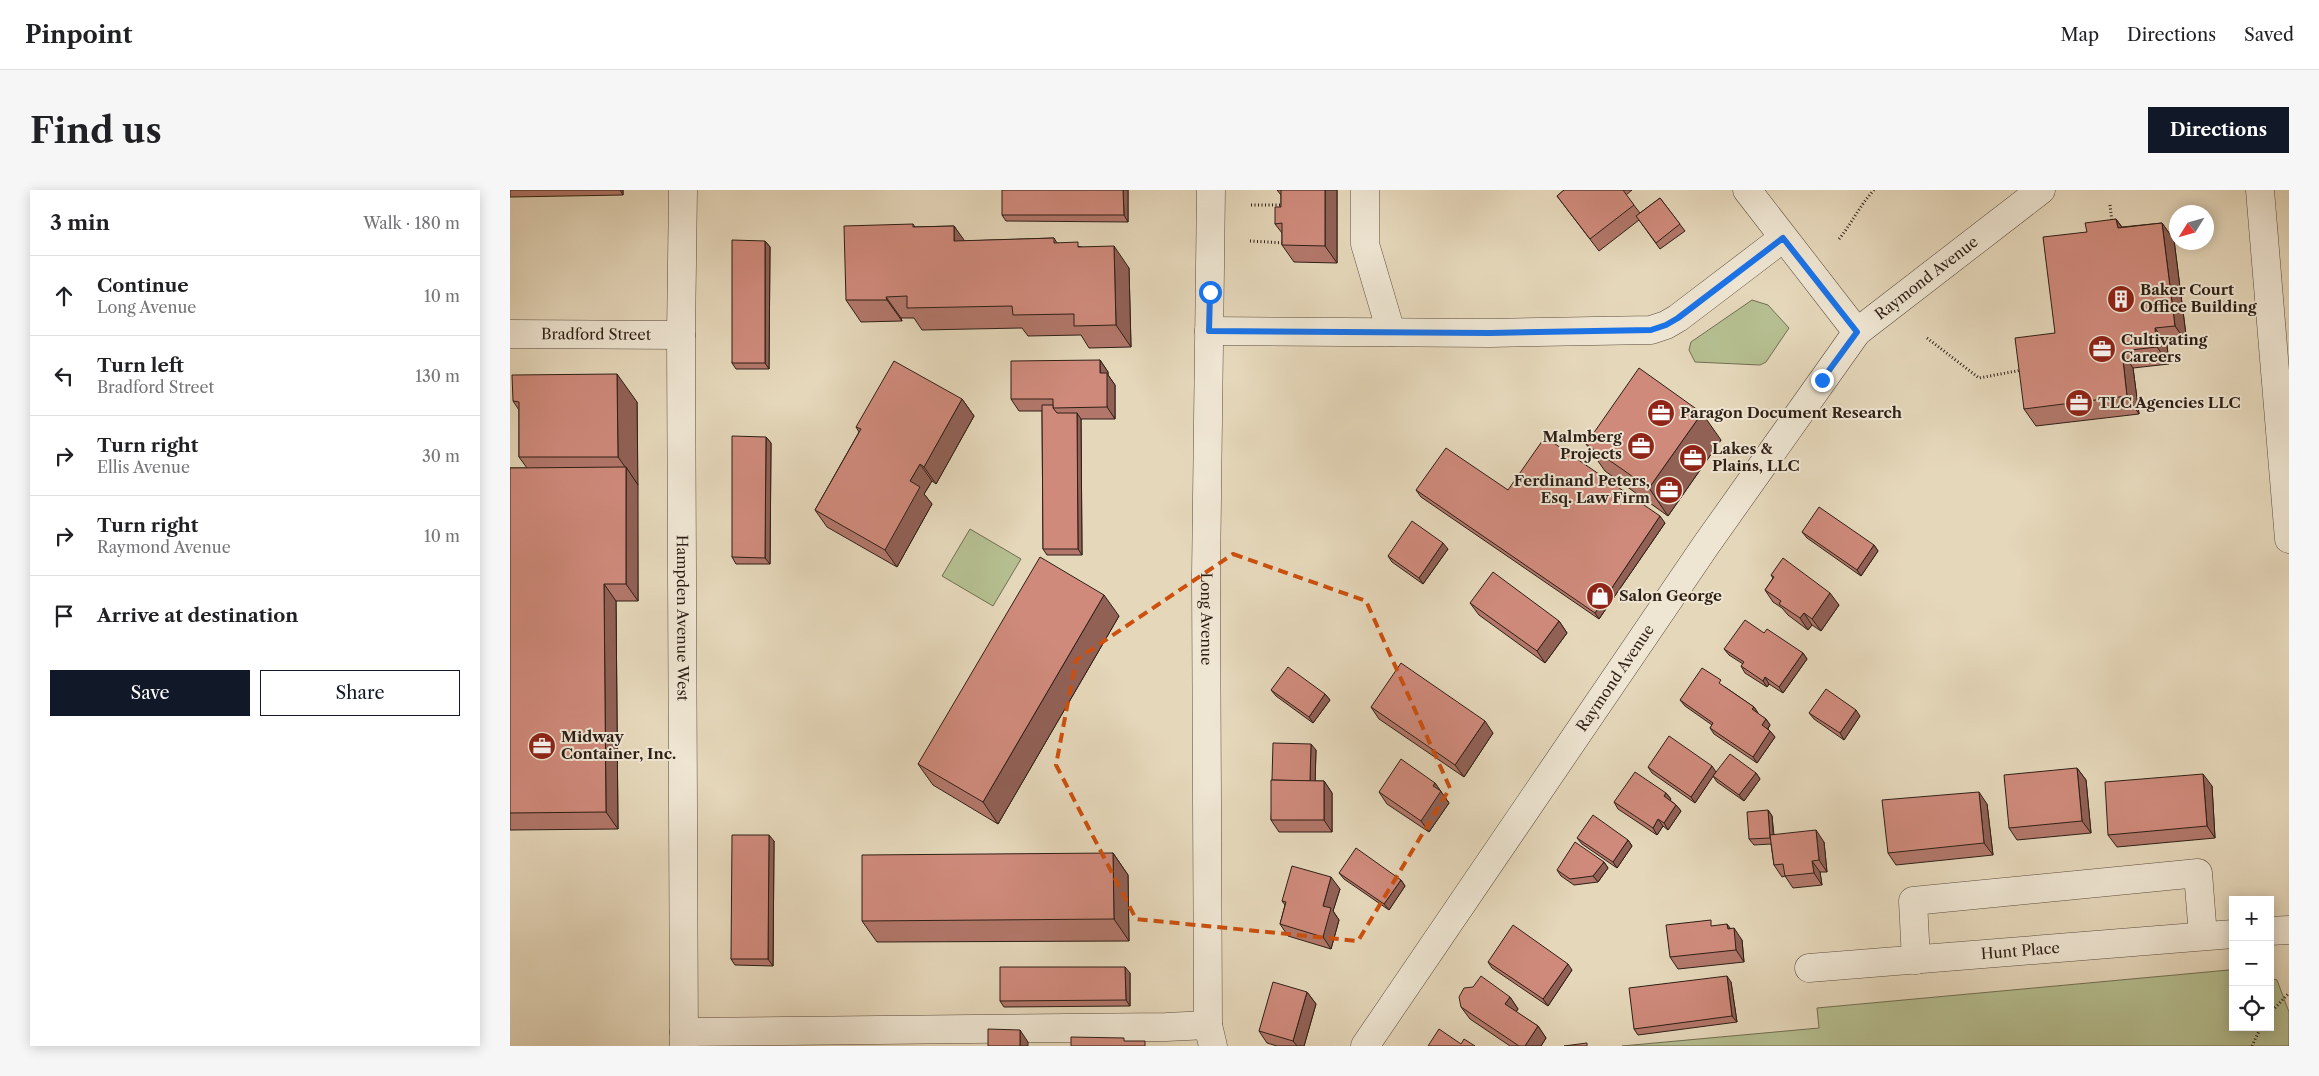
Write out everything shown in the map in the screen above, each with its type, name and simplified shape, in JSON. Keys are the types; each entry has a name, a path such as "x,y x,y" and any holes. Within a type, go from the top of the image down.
{"street":[{"name":"Hampden Avenue West","path":"683,190 681,335 684,1039"},
{"name":"Long Avenue","path":"1211,190 1206,567 1211,1035"},
{"path":"1365,190 1365,244 1391,332"},
{"path":"1746,190 1857,332"},
{"name":"Raymond Avenue","path":"1365,1046 1680,583 1857,332 2041,190"},
{"path":"2260,190 2289,539"},
{"path":"1209,331 1490,333 1651,330 1666,325 1678,318 1783,238"},
{"name":"Bradford Street","path":"510,334 681,335"},
{"path":"1916,960 1913,902 2198,873 2203,936"},
{"path":"2274,931 2289,930"},
{"name":"Hunt Place","path":"1809,968 2229,934"},
{"path":"684,1039 1166,1027 1211,1035"}],"path":[{"path":"1839,239 1874,190"},
{"path":"1251,205 1293,206"},
{"path":"2110,206 2113,230"},
{"path":"1250,241 1293,243"},
{"path":"1927,338 1979,378 2030,368"},
{"path":"2274,1009 2289,993"},
{"path":"2252,1046 2259,1031"}],"highlighted area":[{"path":"1233,554 1366,601 1450,788 1358,941 1136,919 1056,765 1076,660"}],"green space":[{"path":"1752,300 1768,305 1789,328 1766,362 1760,365 1695,362 1689,350 1691,342"},
{"path":"970,529 1021,559 993,606 942,576"},
{"path":"2229,970 2229,1031 2274,1031 2274,979 2277,980 2289,1012 2289,1046 1622,1046 1819,1028 1817,1008"}],"building":[{"path":"1002,190 1123,190 1124,215 1002,215"},
{"path":"1281,190 1325,190 1325,246 1282,245 1282,223 1275,224 1275,207 1281,207"},
{"path":"1564,190 1623,190 1634,205 1590,239 1557,196"},
{"path":"1660,198 1680,224 1656,243 1636,216"},
{"name":"Baker Court Office Building","path":"2116,219 2118,228 2162,223 2175,326 2155,328 2157,347 2122,351 2127,396 2024,409 2015,338 2055,333 2043,237 2087,232 2085,223"},
{"path":"913,224 913,227 954,226 954,241 1054,238 1054,243 1078,242 1078,247 1114,246 1116,325 1074,326 1074,314 1013,315 1012,306 907,308 907,296 886,297 887,300 846,300 844,226"},
{"path":"732,240 765,241 765,363 732,363"},
{"path":"1100,360 1100,373 1107,373 1107,407 1053,408 1053,399 1011,399 1011,361"},
{"path":"894,361 962,399 924,467 920,464 910,481 920,487 885,550 815,510 861,429 856,427"},
{"path":"1639,368 1702,413 1649,488 1586,444"},
{"path":"617,374 618,457 519,457 519,402 513,401 512,375"},
{"path":"1042,405 1053,405 1057,413 1077,413 1078,549 1043,549"},
{"path":"732,436 766,437 765,558 732,557"},
{"path":"1545,437 1660,516 1595,613 1416,490 1446,448 1508,490"},
{"path":"626,467 626,584 604,584 606,812 510,813 510,468"},
{"path":"1819,507 1874,545 1857,570 1802,532"},
{"path":"1412,521 1443,543 1419,578 1388,556"},
{"path":"1040,557 1104,595 983,802 918,764"},
{"path":"1783,558 1830,593 1812,619 1804,613 1800,618 1779,604 1781,601 1765,590 1774,577 1771,575"},
{"path":"1493,572 1559,621 1537,651 1470,603"},
{"path":"1745,620 1764,633 1767,629 1803,653 1779,687 1765,677 1763,681 1741,666 1744,662 1724,649"},
{"path":"1401,663 1485,721 1455,765 1371,707"},
{"path":"1288,667 1325,694 1309,717 1271,690"},
{"path":"1702,668 1721,680 1719,683 1754,707 1752,709 1766,719 1762,725 1770,731 1753,757 1710,728 1713,723 1680,700"},
{"path":"1826,689 1856,710 1840,733 1809,713"},
{"path":"1669,736 1712,766 1691,797 1648,767"},
{"path":"1273,743 1311,744 1310,781 1272,780"},
{"path":"1730,754 1756,773 1739,795 1713,776"},
{"path":"1401,759 1435,783 1433,786 1441,791 1421,821 1379,792"},
{"path":"2077,768 2082,821 2009,828 2004,775"},
{"path":"1635,772 1666,793 1664,796 1676,805 1664,823 1658,819 1653,828 1614,802"},
{"path":"2203,774 2207,826 2108,835 2105,782"},
{"path":"1271,780 1324,781 1324,820 1271,820"},
{"path":"1979,792 1984,843 1888,853 1882,800"},
{"path":"1768,810 1770,838 1749,839 1747,812"},
{"path":"1593,815 1628,840 1613,862 1577,838"},
{"path":"1816,830 1819,860 1812,861 1814,873 1785,876 1783,864 1774,865 1770,835"},
{"path":"732,835 769,835 768,959 731,959"},
{"path":"1575,842 1604,862 1593,876 1570,879 1557,870"},
{"path":"1356,848 1401,880 1384,904 1339,873"},
{"path":"1113,853 1114,919 862,921 862,855"},
{"path":"1292,866 1331,877 1323,906 1331,908 1323,937 1280,924 1286,902 1282,901"},
{"path":"1711,920 1711,926 1727,924 1728,929 1734,928 1736,950 1670,957 1666,925"},
{"path":"1513,925 1568,964 1543,999 1488,962"},
{"path":"1000,967 1125,967 1126,1000 1000,1001"},
{"path":"1481,976 1510,997 1505,1004 1538,1026 1525,1046 1519,1046 1461,1007 1459,997 1464,988 1473,987"},
{"path":"1727,976 1732,1016 1634,1029 1629,988"},
{"path":"1273,982 1307,992 1293,1041 1259,1031"},
{"path":"988,1029 1020,1030 1020,1046 988,1046"},
{"path":"1439,1029 1461,1044 1464,1039 1475,1046 1428,1046"},
{"path":"1071,1037 1124,1038 1124,1041 1145,1041 1145,1046 1071,1046"},
{"path":"1587,1043 1587,1046 1564,1046"}],"place":[{"name":"Baker Court Office Building","path":"2121,299"},
{"name":"Cultivating Careers","path":"2102,349"},
{"name":"TLC Agencies LLC","path":"2079,403"},
{"name":"Paragon Document Research","path":"1661,413"},
{"name":"Malmberg Projects","path":"1641,446"},
{"name":"Lakes & Plains, LLC","path":"1693,458"},
{"name":"Ferdinand Peters, Esq. Law Firm","path":"1669,490"},
{"name":"Salon George","path":"1600,596"},
{"name":"Midway Container, Inc.","path":"542,746"}],"route":[{"path":"1210,292 1209,331 1490,333 1651,330 1666,325 1678,318 1783,238 1857,332 1822,380"}]}
